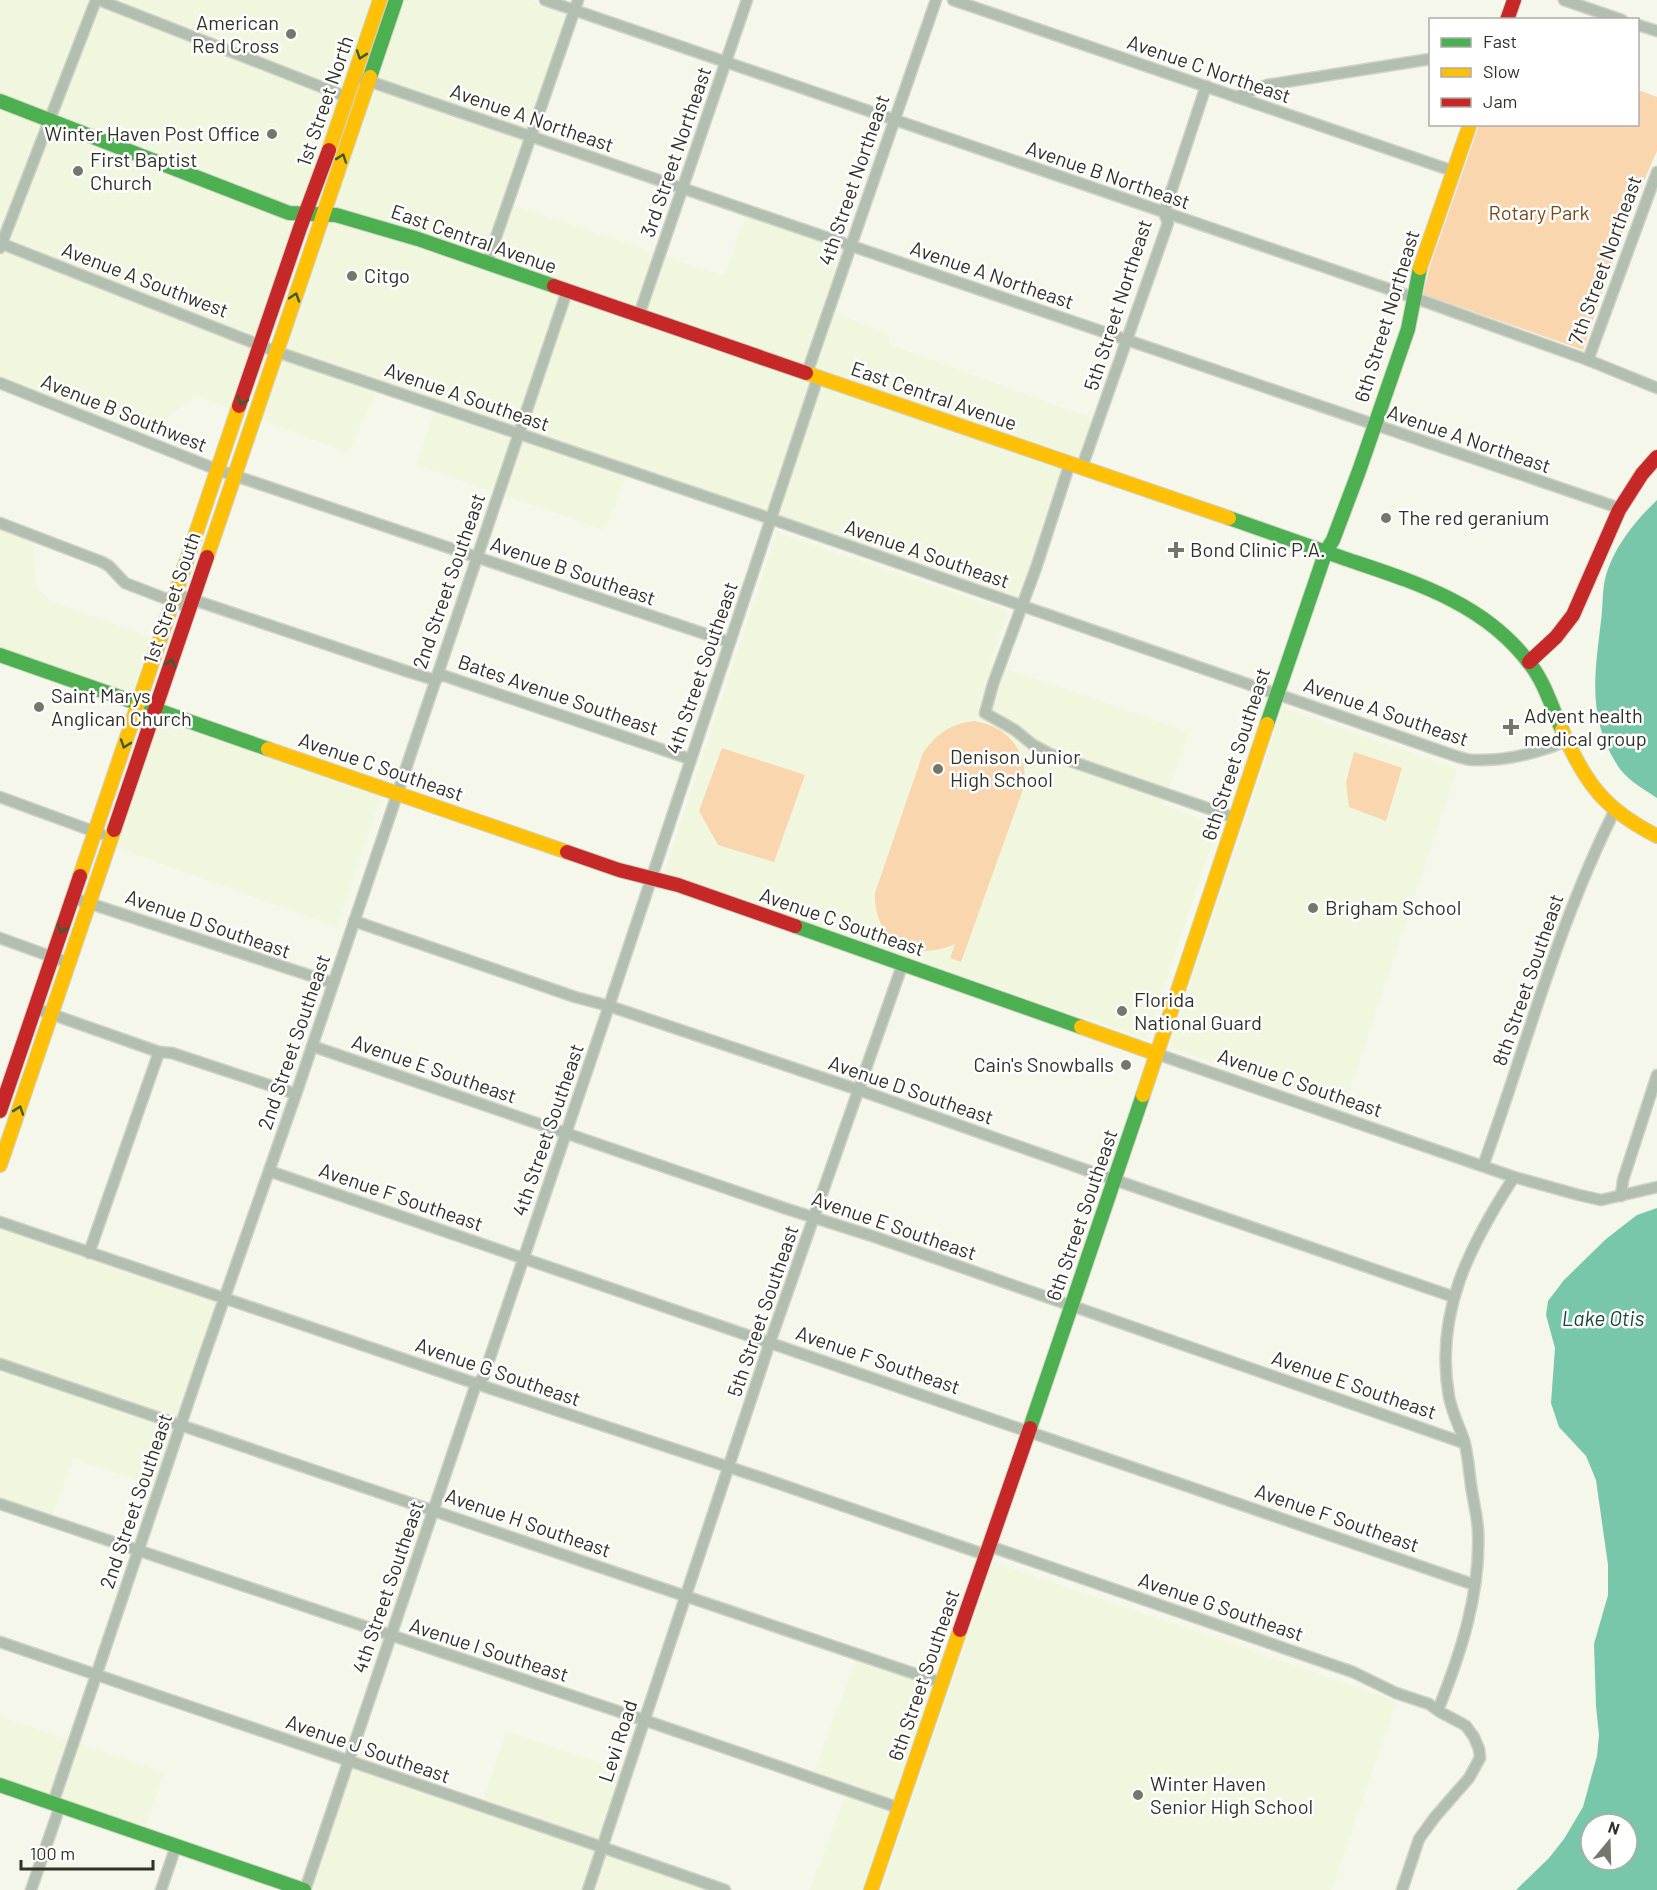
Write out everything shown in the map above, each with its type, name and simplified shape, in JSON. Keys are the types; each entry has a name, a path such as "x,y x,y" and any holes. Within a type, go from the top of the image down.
{"main road":[{"name":"1st Street North","path":"305,214 380,0"},
{"name":"1st Street North","path":"324,213 396,0"},
{"path":"1508,18 1514,0"},
{"name":"East Central Avenue","path":"0,101 289,213 324,213 360,221 1426,586 1465,606 1499,631 1529,662 1545,690 1578,767 1588,781 1600,797 1615,810 1640,828 1657,836"},
{"name":"6th Street Northeast","path":"1326,552 1333,540 1408,329 1420,268 1469,126"},
{"name":"1st Street South","path":"0,1165 324,213"},
{"name":"1st Street South","path":"0,1111 5,1079 34,1008 73,898 305,214"},
{"path":"1529,662 1562,631 1577,608 1619,508 1657,457"},
{"name":"6th Street Southeast","path":"871,1890 1115,1180 1276,694 1326,552"},
{"name":"Avenue C Southeast","path":"0,655 619,870 678,885 1157,1054"},
{"path":"0,1785 304,1890"}],"street":[{"path":"1,245 98,0 347,97"},
{"name":"Avenue B Northeast","path":"545,0 577,5 726,63 1415,298 1588,360 1657,388"},
{"name":"3rd Street Northeast","path":"639,315 747,0"},
{"name":"4th Street Northeast","path":"812,375 850,245 936,0"},
{"name":"Avenue C Northeast","path":"953,0 1454,171"},
{"path":"1564,0 1616,18"},
{"path":"487,263 577,5"},
{"path":"1639,25 1657,32"},
{"path":"1236,97 1267,85 1429,59"},
{"name":"Avenue A Northeast","path":"354,76 1619,508"},
{"name":"5th Street Northeast","path":"1076,465 1126,340 1168,223 1164,213 1206,86"},
{"name":"7th Street Northeast","path":"1588,360 1657,172"},
{"name":"Avenue A Southwest","path":"1,245 277,352"},
{"name":"2nd Street Southeast","path":"31,1890 96,1676 296,1094 567,291"},
{"name":"Avenue A Southeast","path":"277,352 1471,760 1523,755 1549,749 1566,741"},
{"name":"4th Street Southeast","path":"304,1890 476,1384 483,1378 567,1133 771,519 812,375"},
{"name":"Avenue B Southwest","path":"0,383 234,476"},
{"path":"1076,465 993,684 985,713 1050,754 1236,818"},
{"name":"Avenue B Southeast","path":"234,476 729,642"},
{"name":"Bates Avenue Southeast","path":"0,523 102,562 125,583 435,680 442,675 690,759"},
{"path":"0,797 111,837"},
{"name":"8th Street Southeast","path":"1483,1166 1571,907 1615,810"},
{"name":"Avenue D Southeast","path":"73,898 333,983"},
{"name":"Avenue D Southeast","path":"354,921 859,1090 1454,1297"},
{"path":"0,938 69,963"},
{"name":"5th Street Southeast","path":"684,1600 770,1342 903,963"},
{"path":"34,1008 159,1052 172,1053 296,1094"},
{"name":"Avenue E Southeast","path":"312,1046 814,1217 1464,1443"},
{"path":"88,1253 159,1052"},
{"name":"Avenue C Southeast","path":"1157,1054 1514,1177 1601,1200 1657,1187"},
{"path":"1621,1196 1623,1180 1657,1075"},
{"path":"5,1079 27,1086"},
{"name":"Avenue F Southeast","path":"269,1171 1475,1585"},
{"path":"1438,1710 1466,1630 1475,1585 1478,1530 1464,1443 1449,1398 1448,1324 1454,1297 1474,1242 1514,1177"},
{"name":"Avenue G Southeast","path":"0,1222 476,1384 1328,1662 1396,1693 1429,1704 1466,1726 1479,1749 1480,1758 1469,1779 1419,1839 1402,1890"},
{"name":"Avenue H Southeast","path":"0,1364 434,1511 684,1600 942,1683"},
{"name":"Avenue I Southeast","path":"0,1504 899,1808"},
{"name":"Levi Road","path":"588,1890 684,1600"},
{"name":"Avenue J Southeast","path":"0,1642 725,1890"},
{"path":"161,1890 176,1846"}],"shaded area":[{"path":"0,0 85,0 91,2 47,113 0,96"},
{"path":"113,0 375,0 344,91"},
{"path":"401,0 529,0 569,13 529,130 374,77"},
{"path":"99,6 341,101 302,209 55,116"},
{"path":"371,87 525,140 485,257 330,209"},
{"path":"0,107 43,123 0,235"},
{"path":"52,126 298,219 258,339 8,240"},
{"path":"512,205 656,253 637,309 493,260"},
{"path":"746,215 844,249 804,366 645,312 664,256 725,276"},
{"path":"327,219 359,226 561,294 516,428 283,349"},
{"path":"4,250 255,349 234,410 196,395 146,435 0,378 0,260"},
{"path":"569,297 812,380 768,513 524,430"},
{"path":"832,311 888,335 890,345 1094,419 1079,461 812,369"},
{"path":"280,359 377,391 348,453 259,419"},
{"path":"821,383 1064,467 1020,600 777,516"},
{"path":"433,411 512,437 494,492 417,465"},
{"path":"521,440 627,476 604,530 503,495"},
{"path":"0,528 33,541 36,586 49,601 156,639 136,698 0,649"},
{"name":"Denison Junior High School","path":"777,533 1008,611 990,663 1189,732 1163,805 1218,825 1146,1039 665,873"},
{"name":"Brigham School","path":"1283,708 1457,769 1344,1107 1169,1047"},
{"path":"157,716 382,793 337,927 113,846"},
{"path":"0,1228 218,1301 179,1419 0,1359"},
{"path":"0,1369 175,1428 155,1487 73,1458 52,1516 0,1498"},
{"name":"Winter Haven Senior High School","path":"993,1562 1397,1701 1331,1890 881,1890"},
{"path":"856,1659 936,1686 896,1802 814,1773"},
{"path":"0,1717 70,1740 50,1797 0,1780"},
{"path":"506,1732 623,1771 600,1841 483,1801"},
{"path":"78,1743 164,1772 145,1829 59,1800"},
{"path":"351,1767 596,1851 583,1890 320,1890 311,1887"},
{"path":"846,1795 893,1812 866,1890 810,1890"},
{"path":"605,1854 629,1863 708,1890 592,1890"}],"green space":[{"name":"Rotary Park","path":"1639,90 1657,97 1657,151 1625,224 1583,350 1423,294 1430,266 1479,126 1639,126"},
{"path":"974,721 987,724 1008,736 1021,755 1024,779 1022,792 961,962 950,958 955,944 925,951 911,949 889,935 876,909 875,893 923,753 934,740 951,727"},
{"path":"722,748 805,775 774,862 718,845 699,811"},
{"path":"1354,752 1402,768 1386,821 1349,807 1346,782"}],"water":[{"path":"1657,500 1657,798 1629,778 1616,763 1601,728 1595,694 1595,676 1606,575 1614,554 1627,534"},
{"name":"Lake Otis","path":"1657,1208 1657,1890 1516,1890 1549,1858 1579,1814 1579,1872 1639,1872 1639,1812 1580,1812 1597,1756 1599,1735 1594,1644 1608,1595 1608,1565 1596,1480 1586,1456 1559,1427 1551,1403 1555,1348 1546,1315 1548,1301 1564,1280 1606,1239 1637,1215"}],"traffic: fast":[{"path":"370,77 396,0"},
{"path":"0,101 289,213 336,215 418,239 554,286"},
{"path":"1267,724 1326,551 1333,540 1359,471 1408,329 1420,268"},
{"path":"1229,518 1422,586 1470,610 1492,625 1530,664 1544,687 1562,730"},
{"path":"0,655 268,749"},
{"path":"795,926 1081,1027"},
{"path":"1030,1428 1143,1095"},
{"path":"0,1785 304,1890"}],"traffic: slow":[{"path":"329,150 380,0"},
{"path":"207,557 370,77"},
{"path":"1420,268 1469,126"},
{"path":"806,373 1229,518"},
{"path":"80,876 239,406"},
{"path":"1143,1095 1267,724"},
{"path":"1562,730 1579,765 1599,793 1623,816 1657,836"},
{"path":"268,749 567,852"},
{"path":"0,1165 114,830"},
{"path":"1081,1027 1157,1054"},
{"path":"871,1890 960,1630"}],"traffic: jam":[{"path":"1508,18 1514,0"},
{"path":"239,406 329,150"},
{"path":"554,286 806,373"},
{"path":"1529,662 1556,637 1573,615 1619,510 1642,474 1657,457"},
{"path":"114,830 207,557"},
{"path":"567,852 619,870 678,885 795,926"},
{"path":"0,1111 80,876"},
{"path":"960,1630 1030,1428"}],"place":[{"name":"American Red Cross","path":"291,34"},
{"name":"Winter Haven Post Office","path":"272,134"},
{"name":"First Baptist Church","path":"78,171"},
{"name":"Citgo","path":"352,276"},
{"name":"The red geranium","path":"1386,518"},
{"name":"Bond Clinic P.A.","path":"1176,550"},
{"name":"Saint Marys Anglican Church","path":"39,707"},
{"name":"Advent health medical group","path":"1511,727"},
{"name":"Denison Junior High School","path":"938,769"},
{"name":"Brigham School","path":"1313,908"},
{"name":"Florida National Guard","path":"1122,1011"},
{"name":"Cain's Snowballs","path":"1126,1065"},
{"name":"Winter Haven Senior High School","path":"1138,1795"}]}
